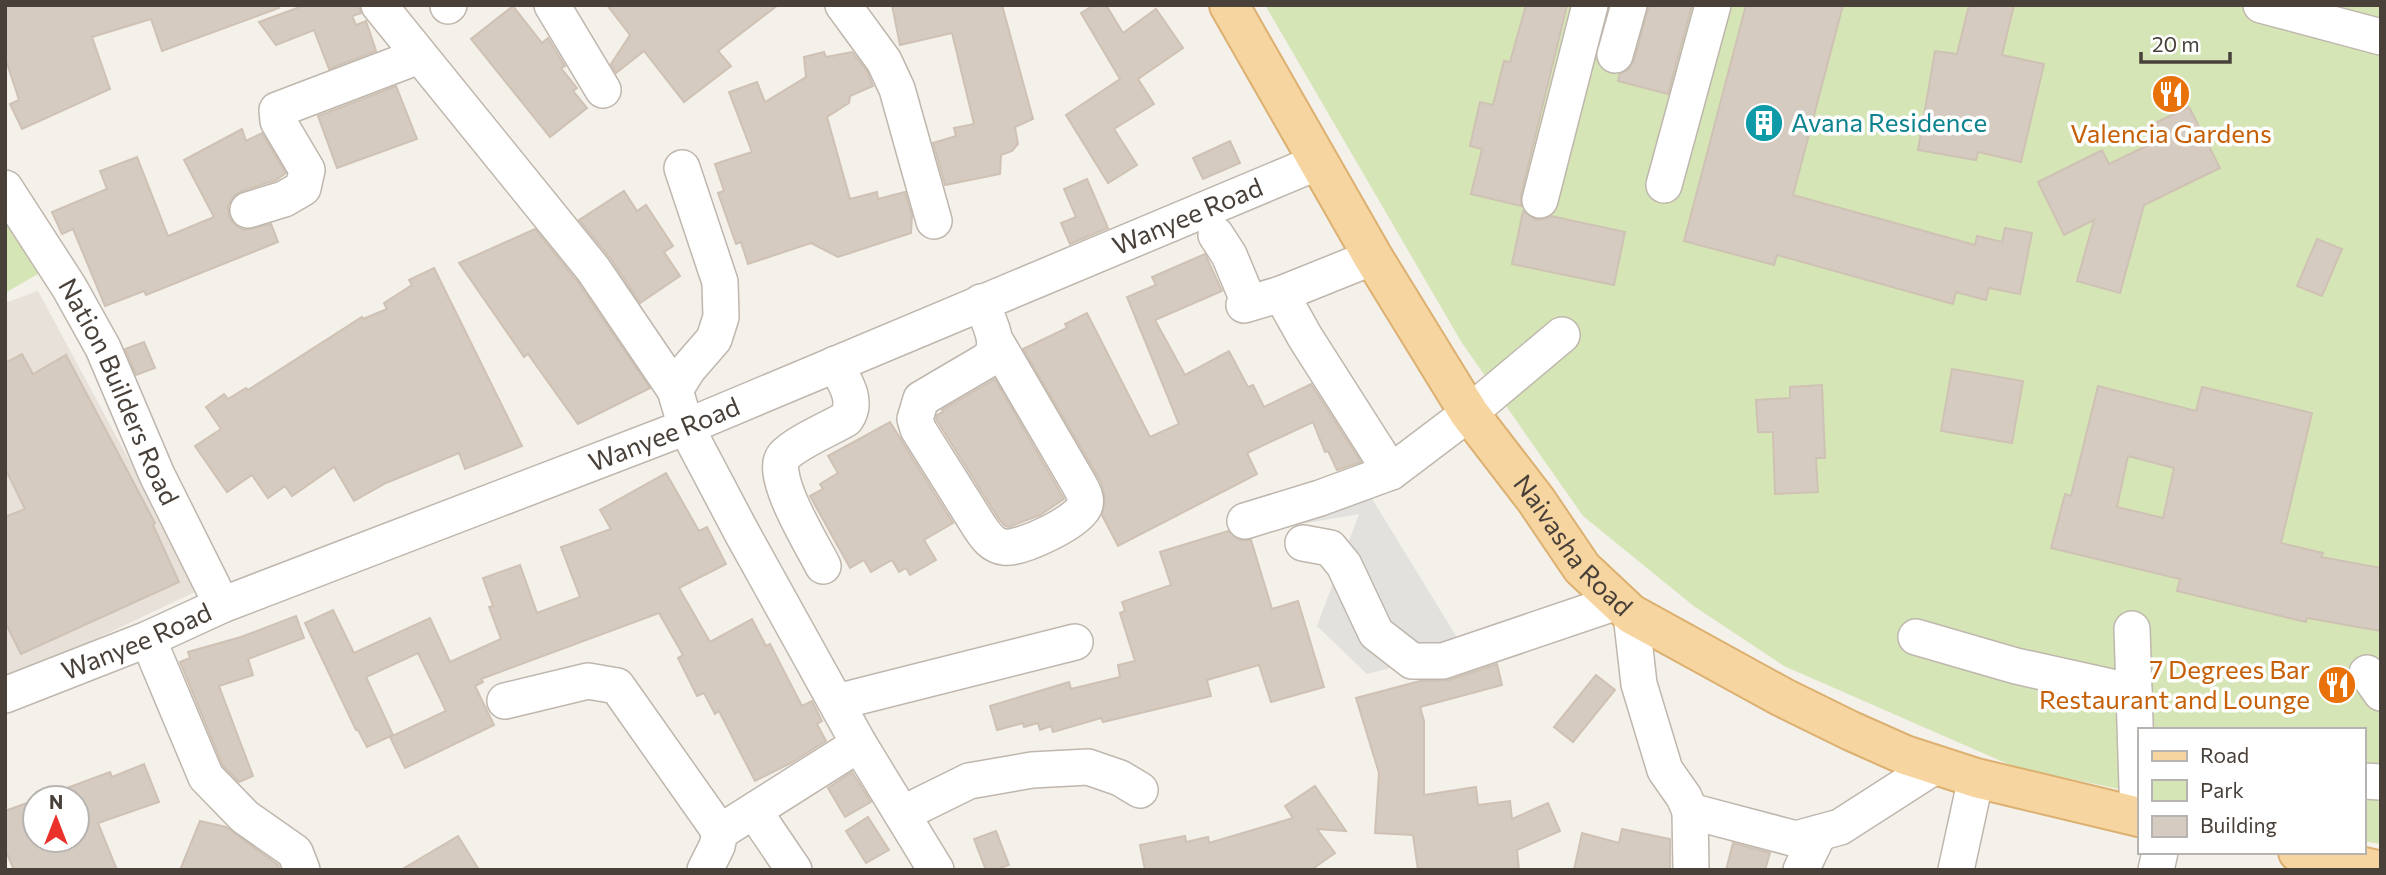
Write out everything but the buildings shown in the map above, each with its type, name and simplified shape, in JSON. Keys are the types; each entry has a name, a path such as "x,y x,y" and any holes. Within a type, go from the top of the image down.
{"main road":[{"name":"Naivasha Road","path":"1229,5 1373,257 1469,413 1582,568 1624,608 1782,697 1851,731 1935,766 2138,817"},
{"path":"2306,859 2377,870"}],"street":[{"path":"379,5 593,269 675,390 686,427 859,744 936,870"},
{"path":"552,5 603,90"},
{"path":"843,5 884,61 897,89 933,222"},
{"path":"1541,200 1590,5"},
{"path":"1615,55 1629,5"},
{"path":"1664,185 1713,5"},
{"path":"2261,5 2381,37"},
{"path":"248,210 284,199 303,188 307,170 278,121 277,110 419,56"},
{"name":"Wanyee Road","path":"5,695 148,639 222,605 686,427 1318,162"},
{"path":"675,390 688,369 714,339 720,317 720,282 682,169"},
{"name":"Nation Builders Road","path":"5,188 69,287 103,348 158,475 222,605"},
{"path":"1216,235 1229,255 1247,298 1244,305 1281,294 1373,257"},
{"path":"1281,294 1310,346 1391,472"},
{"path":"981,302 995,340 1079,484 1085,504 1080,514 1047,534 1016,547 1004,548 987,538 918,429 915,419 921,399 990,358 995,350 995,340"},
{"path":"1245,521 1391,472 1469,413 1562,335"},
{"path":"823,566 782,485 779,466 789,452 849,415 851,402 848,389 835,364"},
{"path":"1303,543 1330,548 1344,565 1376,633 1412,661 1443,661 1624,608 1639,684 1665,770 1684,797 1690,811 1700,868"},
{"path":"2132,629 2138,817"},
{"path":"1916,637 2016,666 2134,692"},
{"path":"148,639 206,778 245,817 295,852 302,870"},
{"path":"837,702 1075,642"},
{"path":"505,701 588,681 617,686 720,832"},
{"path":"705,870 717,846 720,832 859,744"},
{"path":"1690,811 1796,839 1840,827 1935,766"},
{"path":"902,814 969,781 1032,770 1088,767 1119,778 1140,790"},
{"path":"1956,870 1976,778"},
{"path":"754,811 794,870"},
{"path":"1801,870 1819,834"}],"shaded area":[{"path":"38,291 199,590 5,682 5,303"},
{"path":"1371,497 1464,649 1367,674 1317,626 1359,514 1236,535"}],"green space":[{"path":"1265,5 2381,5 2381,844 2365,841 2365,728 2138,728 2138,793 2017,768 1784,666 1695,607 1583,516 1462,343"},
{"path":"5,212 38,274 5,293"}],"place":[{"name":"Valencia Gardens","path":"2171,94"},
{"name":"Avana Residence","path":"1764,123"},
{"name":"7 Degrees Bar Restaurant and Lounge","path":"2337,685"}]}
